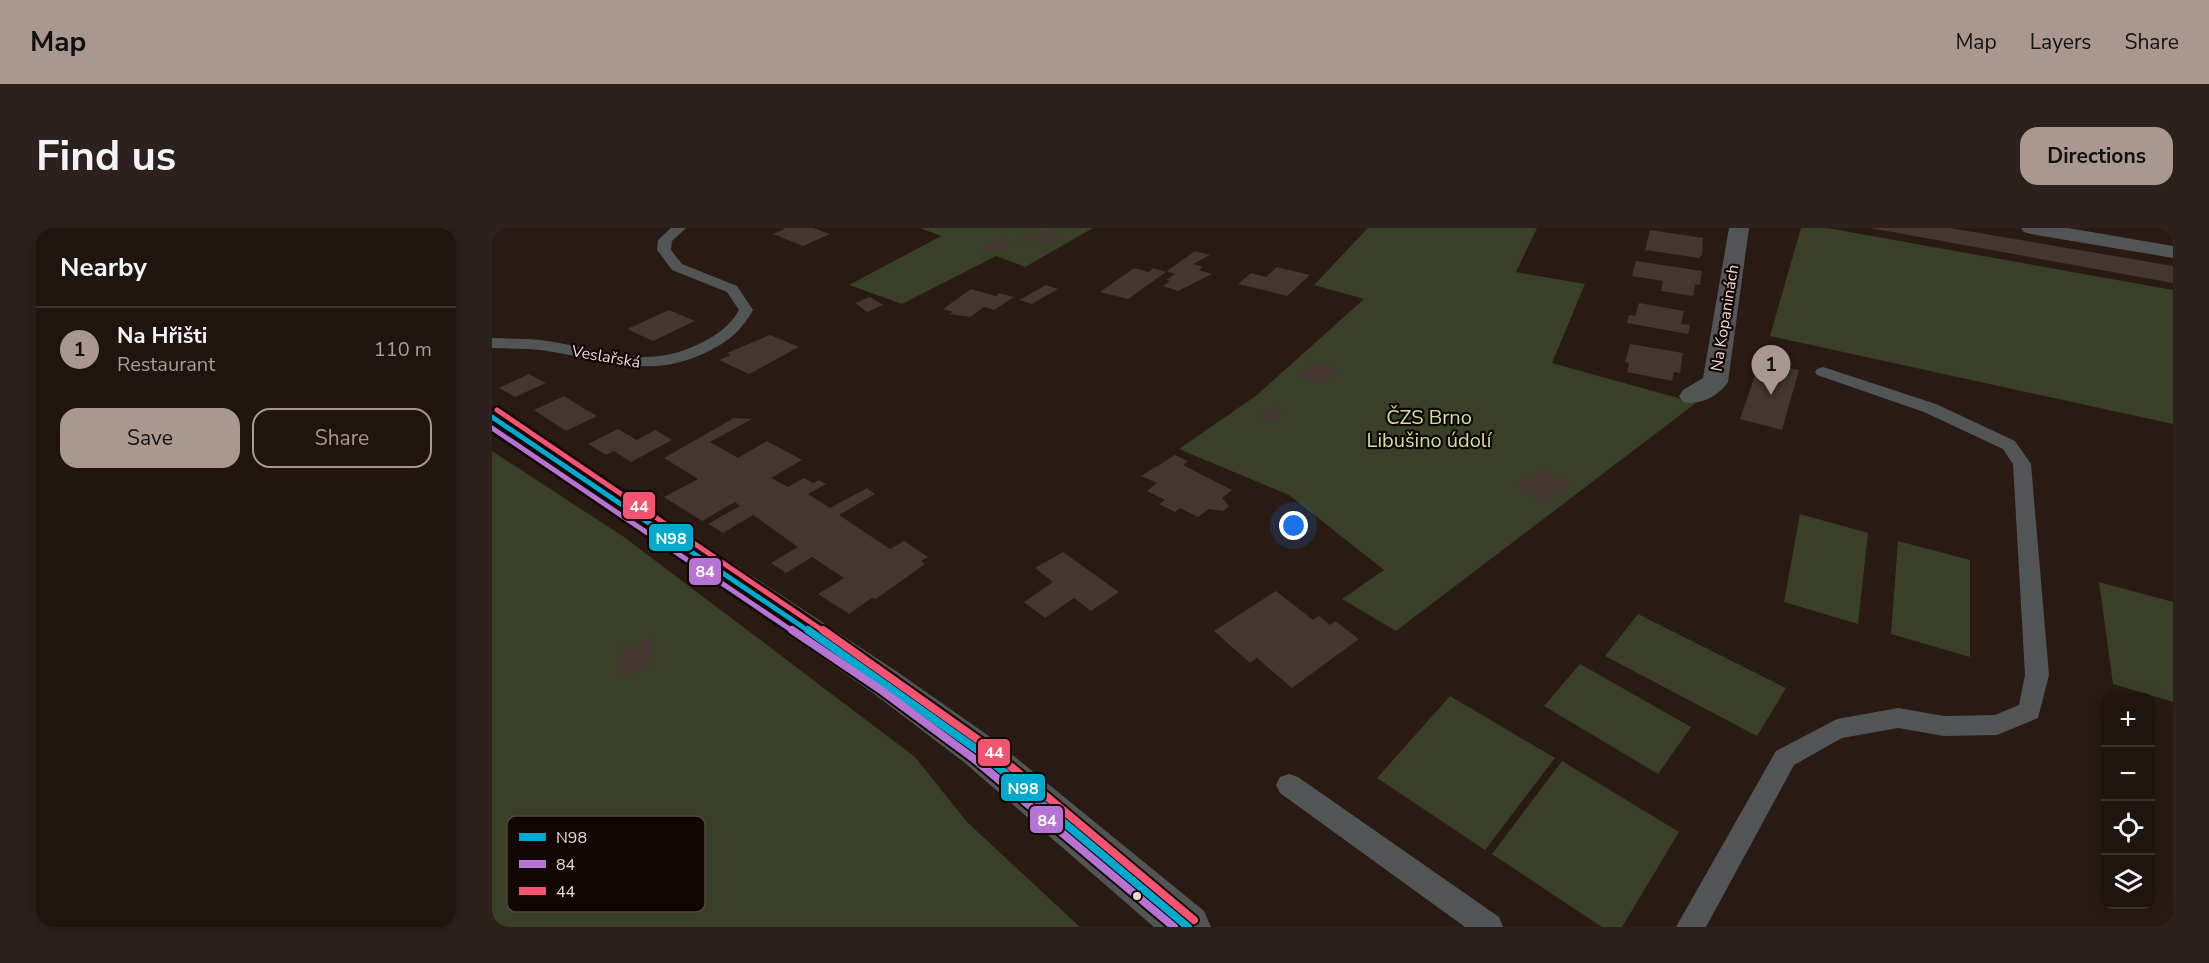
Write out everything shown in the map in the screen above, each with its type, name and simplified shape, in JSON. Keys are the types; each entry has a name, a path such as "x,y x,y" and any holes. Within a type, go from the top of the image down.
{"street":[{"name":"Na Kopaninách","path":"1692,396 1715,382 1739,228"},
{"path":"2031,228 2173,252"},
{"path":"492,417 876,677 979,751 1188,927"}],"lane":[{"name":"Veslařská","path":"492,343 546,345 629,363 664,365 697,353 737,328 746,310 732,289 677,267 664,250 665,240 679,228"},
{"path":"1689,927 1785,758 1837,729 1847,727 1898,718 1944,726 1997,725 2030,711 2037,675 2022,464 2009,445 1930,408 1823,372"},
{"path":"1289,785 1488,927"}],"green space":[{"path":"920,228 1093,228 1025,267 996,256 902,304 849,285 941,236"},
{"name":"ČZS Brno Libušino údolí","path":"1368,228 1537,228 1516,272 1585,284 1552,363 1696,403 1396,631 1342,599 1384,570 1289,495 1179,449 1257,395 1364,299 1314,285"},
{"path":"1801,228 1827,228 2173,290 2173,424 1770,336"},
{"path":"492,451 624,537 915,757 967,822 1080,927 492,927"},
{"path":"1800,514 1868,533 1858,624 1784,602"},
{"path":"1898,541 1970,560 1970,657 1891,634"},
{"path":"2099,582 2173,602 2173,702 2155,697 2155,693 2143,693 2113,684"},
{"path":"1638,614 1786,688 1757,736 1605,656"},
{"path":"1580,664 1691,727 1658,774 1544,706"},
{"path":"1450,696 1555,758 1485,850 1377,778"},
{"path":"1562,761 1679,832 1622,927 1602,927 1492,854"}],"building":[{"path":"782,228 813,228 830,234 803,246 773,234 785,229"},
{"path":"1870,228 1950,228 2173,266 2173,283"},
{"path":"1040,230 1065,237 1050,244 1034,239 1025,244 1018,242"},
{"path":"1650,230 1703,238 1702,255 1699,258 1645,250"},
{"path":"1001,239 1014,244 994,254 981,249"},
{"path":"1195,251 1210,255 1193,264 1203,267 1199,270 1212,274 1178,291 1163,286 1170,281 1166,280 1175,274 1167,271"},
{"path":"1636,261 1702,271 1700,285 1695,284 1693,296 1661,291 1663,281 1632,276"},
{"path":"1277,267 1310,275 1287,296 1238,284 1251,273 1266,277"},
{"path":"1134,268 1149,272 1153,268 1166,272 1128,299 1100,292"},
{"path":"1046,285 1058,289 1032,304 1019,300"},
{"path":"971,289 996,296 999,293 1014,297 994,310 984,307 970,317 949,314 953,312 943,309"},
{"path":"870,297 883,305 867,312 855,303"},
{"path":"1639,303 1684,311 1681,324 1690,325 1688,334 1627,323 1629,315 1635,316"},
{"path":"669,310 695,321 653,341 627,329"},
{"path":"770,335 799,347 749,374 719,360 731,355 727,353"},
{"path":"1630,344 1683,353 1680,373 1674,372 1672,381 1627,372 1629,363 1625,362"},
{"path":"1315,361 1338,370 1320,384 1297,375"},
{"path":"1760,361 1799,370 1782,430 1740,419"},
{"path":"529,374 546,383 515,397 499,388"},
{"path":"564,396 597,416 566,431 534,410"},
{"path":"1274,407 1286,412 1272,422 1260,417"},
{"path":"734,418 752,419 710,442 738,458 767,441 802,460 771,478 788,487 804,478 813,483 819,480 826,484 808,494 830,508 867,488 875,494 839,515 890,549 904,541 928,557 921,561 925,564 876,599 872,598 849,614 818,594 844,578 812,557 786,573 771,563 798,547 753,515 723,533 708,524 740,506 735,502 702,521 664,497 698,479 664,458"},
{"path":"618,429 637,440 655,430 672,440 631,462 614,451 606,455 588,444"},
{"path":"1175,455 1188,461 1183,465 1232,490 1222,498 1229,506 1223,511 1209,509 1198,517 1180,508 1175,512 1159,504 1165,500 1147,491 1157,483 1141,476"},
{"path":"1542,468 1572,485 1546,503 1516,485"},
{"path":"1063,552 1119,592 1091,611 1074,598 1045,618 1024,602 1053,582 1035,568"},
{"path":"1276,591 1313,620 1319,616 1330,625 1335,621 1359,639 1292,688 1257,658 1250,663 1214,631"},
{"path":"653,639 650,668 616,678 619,649"}],"transit line":[{"name":"44","path":"497,410 891,676 984,744 1194,920"},
{"name":"N98","path":"492,417 886,683 979,751 1188,927"},
{"name":"84","path":"492,428 881,690 973,758 1174,927"}],"place":[{"name":"Na Hřišti","path":"1771,395"}]}
